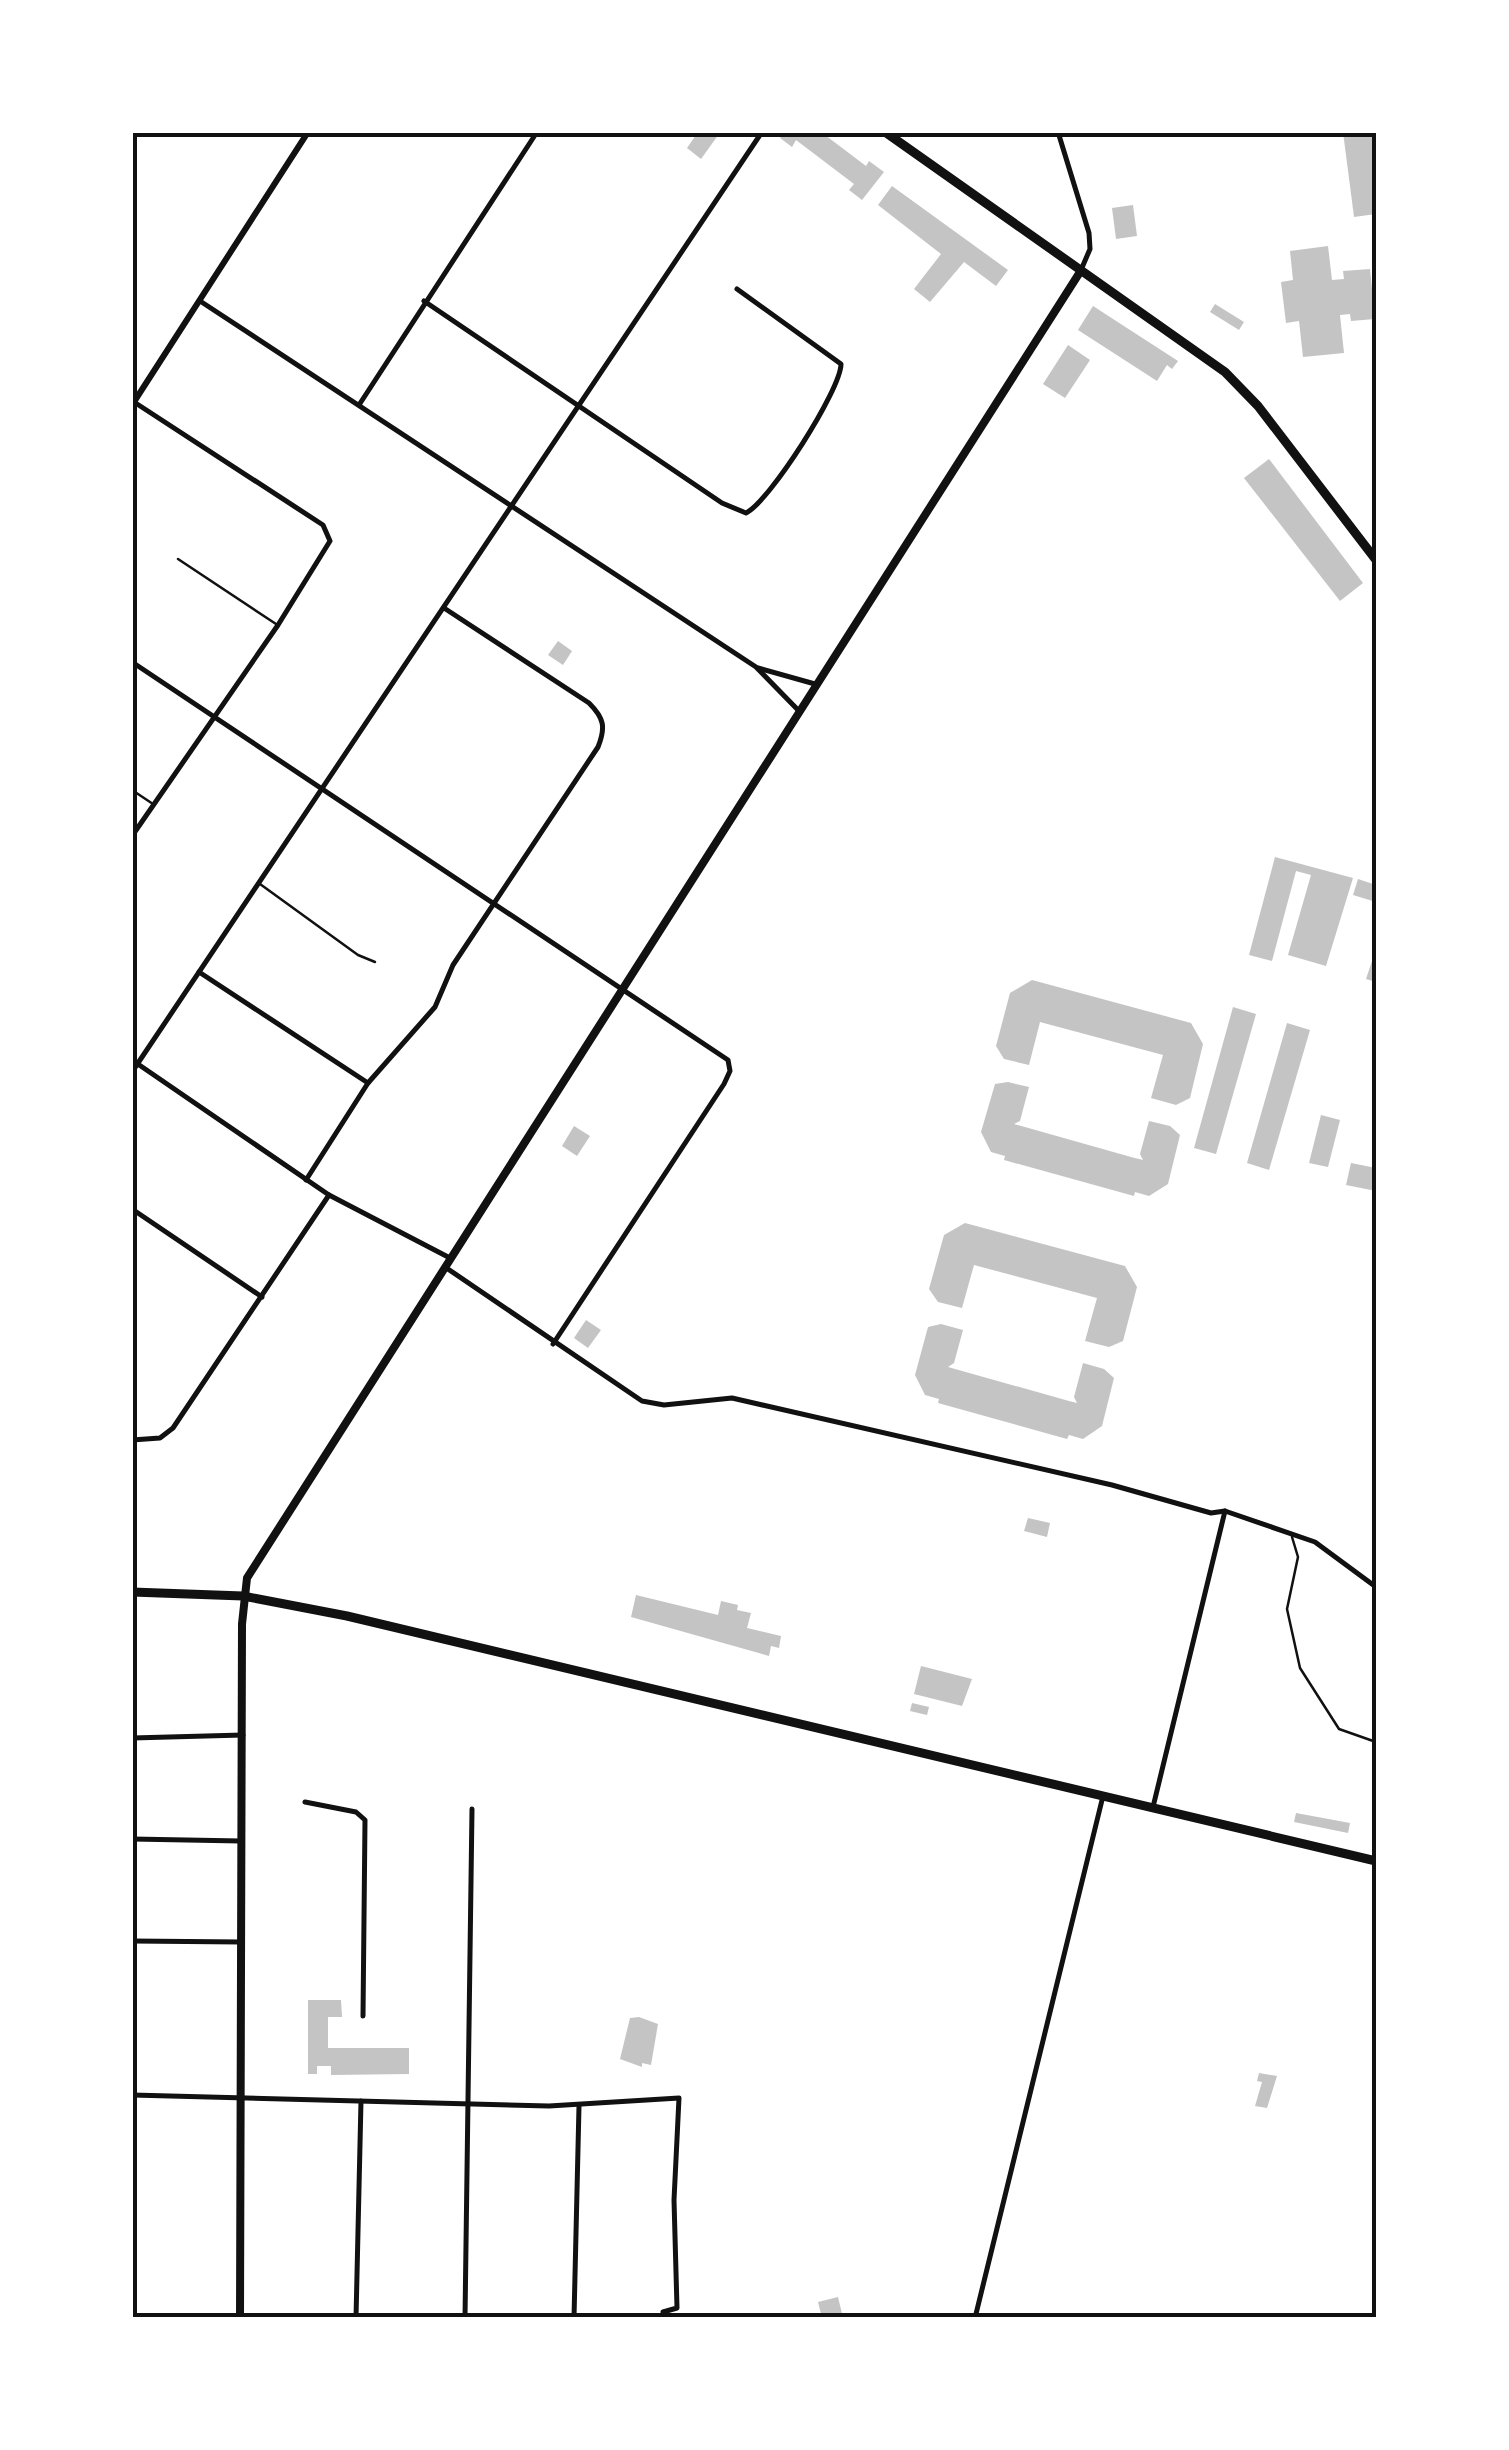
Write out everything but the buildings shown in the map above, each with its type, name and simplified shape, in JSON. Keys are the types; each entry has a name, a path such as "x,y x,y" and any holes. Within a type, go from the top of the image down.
{"main road":[{"path":"884,132 1240,385 1376,560"},
{"path":"240,2318 243,1596 258,1556 1080,272"},
{"path":"132,1592 243,1596 493,1649 1376,1861"}],"street":[{"path":"132,836 278,625 330,540 328,530 134,403 308,132"},
{"path":"358,405 537,132"},
{"path":"132,1072 135,1062 762,132"},
{"path":"1058,132 1089,234 1090,249 1080,272"},
{"path":"424,301 730,508 746,513 758,506 835,388 841,364 737,289"},
{"path":"200,301 756,666 799,712"},
{"path":"306,1180 368,1083 434,1008 453,965 598,747 603,720 577,695 444,608"},
{"path":"132,662 722,1053 730,1071 554,1344"},
{"path":"756,666 816,684"},
{"path":"199,972 368,1083"},
{"path":"135,1062 329,1195 450,1258"},
{"path":"132,1440 167,1434 329,1195"},
{"path":"132,1209 262,1296"},
{"path":"444,1267 631,1395 652,1404 732,1398 1112,1485 1211,1512 1225,1511 1290,1532 1324,1548 1376,1587"},
{"path":"1152,1807 1225,1511"},
{"path":"132,1738 243,1735"},
{"path":"975,2318 1103,1796"},
{"path":"305,1802 356,1812 365,1820 362,2016"},
{"path":"464,2318 472,1809"},
{"path":"132,1839 241,1841"},
{"path":"132,1941 241,1942"},
{"path":"132,2095 579,2106 679,2098 674,2200 677,2308 663,2314"},
{"path":"356,2318 361,2100"},
{"path":"574,2318 579,2106"}],"lane":[{"path":"178,559 278,625"},
{"path":"132,790 154,805"},
{"path":"258,883 358,955 375,962"},
{"path":"1290,1532 1298,1557 1287,1609 1300,1668 1338,1729 1376,1742"}]}
